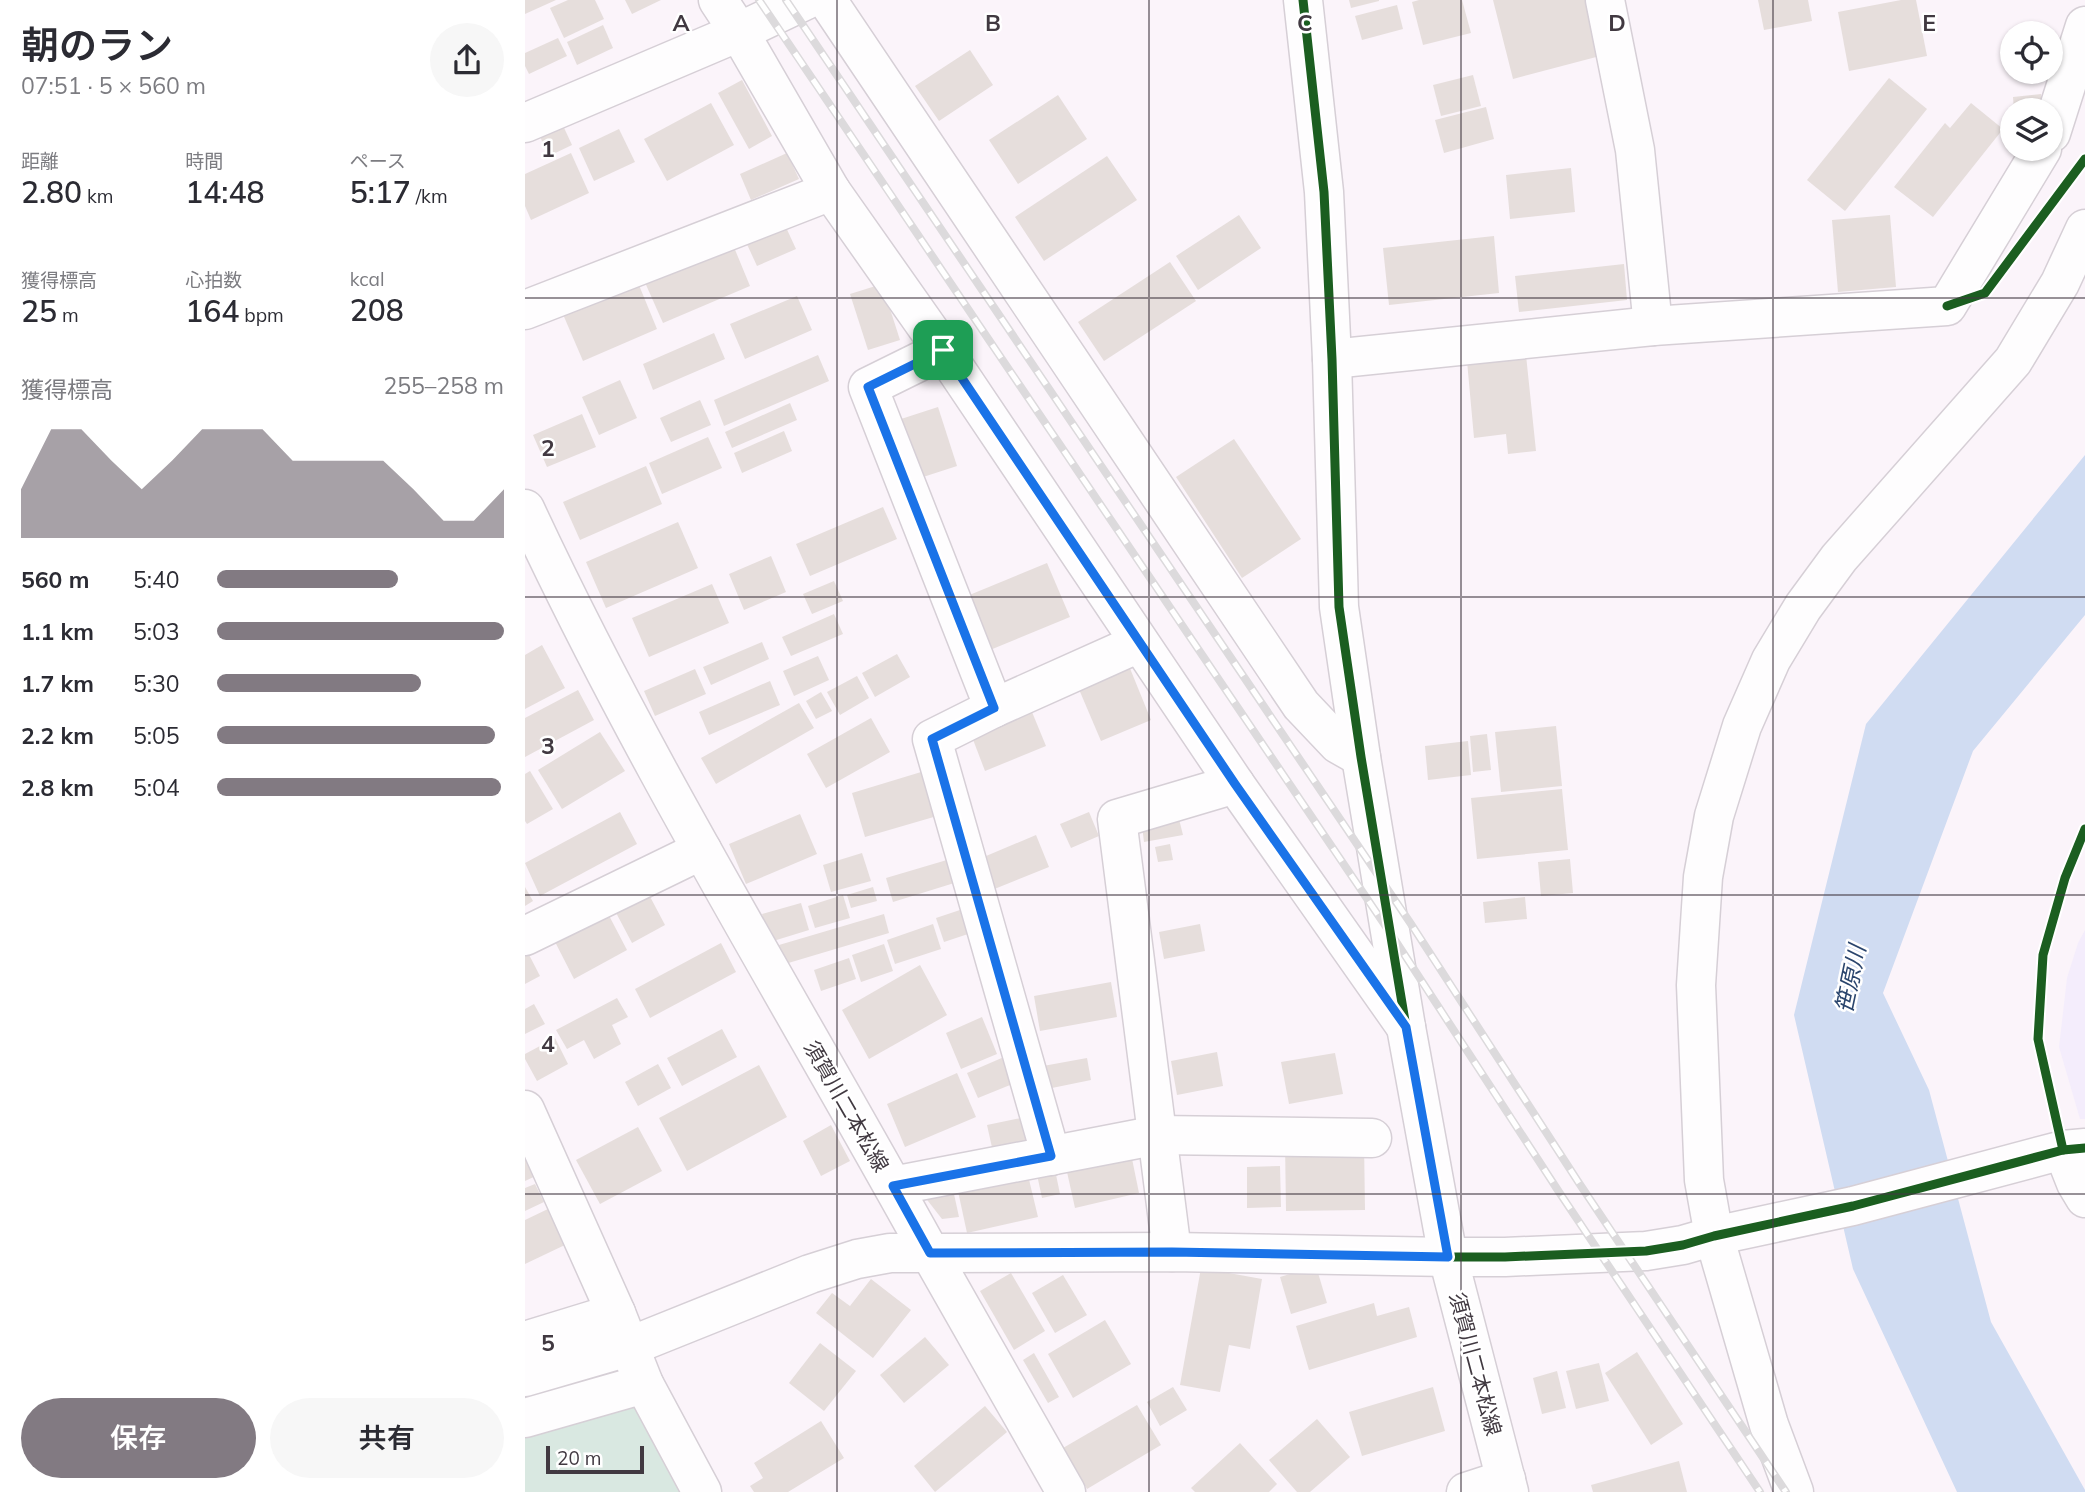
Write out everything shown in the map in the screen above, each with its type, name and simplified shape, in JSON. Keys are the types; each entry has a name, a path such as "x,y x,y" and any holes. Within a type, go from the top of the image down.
{"street":[{"path":"717,0 739,32 831,191 943,350 1235,784 1406,1027"},
{"path":"525,123 739,32 806,0"},
{"path":"827,0 1301,705 1338,744 1361,757"},
{"name":"須賀川二本松線","path":"1303,0 1324,192 1339,607 1406,1027 1448,1257 1508,1485"},
{"path":"1605,0 1635,150 1653,326"},
{"path":"2062,98 2085,26"},
{"path":"1332,359 1653,326 1947,306 2035,161"},
{"path":"525,310 831,191"},
{"path":"1794,1492 1769,1425 1724,1234 1704,1180 1696,985 1703,877 1714,816 1742,726 1771,660 1803,607 1839,558 2013,361 2060,283 2085,229"},
{"path":"943,350 868,387 994,708"},
{"name":"須賀川二本松線","path":"525,509 567,599 702,850 1066,1492"},
{"path":"1051,1156 932,739 1139,643"},
{"path":"1172,1252 1117,819 1235,784"},
{"path":"525,936 702,850"},
{"path":"525,1110 644,1384 702,1492"},
{"path":"893,1186 1158,1135 1372,1138"},
{"path":"525,1377 622,1330 857,1259 890,1253 1172,1252 1505,1257 1646,1251 1853,1206 2064,1151 2075,1183 2085,1198"},
{"path":"525,1341 622,1330"},
{"path":"525,1418 644,1384"},
{"path":"1466,1492 1508,1485"}],"shaded area":[{"path":"2085,930 2085,1119 2080,1119 2059,1047 2067,978"},
{"path":"641,1390 697,1492 525,1492 525,1424"}],"water":[{"name":"笹原川","path":"2085,455 2085,615 1973,751 1883,993 1929,1090 1991,1322 2085,1490 1957,1492 1853,1269 1794,1015 1866,724"}],"building":[{"path":"525,0 556,0 525,14"},
{"path":"568,0 595,0 604,19 564,38 550,8"},
{"path":"625,0 661,0 632,14"},
{"path":"1349,0 1379,0 1379,1 1351,8"},
{"path":"1462,0 1471,33 1423,45 1412,2"},
{"path":"1493,0 1586,0 1600,56 1513,79"},
{"path":"1758,0 1808,0 1812,21 1764,30"},
{"path":"1901,0 1916,0 1927,56 1849,71 1838,12"},
{"path":"1397,5 1403,29 1362,40 1355,16"},
{"path":"603,25 613,48 577,65 567,42"},
{"path":"558,38 567,56 529,74 525,66 525,53"},
{"path":"970,50 993,85 939,121 915,86"},
{"path":"1473,75 1481,106 1441,116 1433,85"},
{"path":"1889,78 1927,109 1845,211 1807,180"},
{"path":"742,80 772,136 749,149 718,93"},
{"path":"2041,94 2042,98 2013,98"},
{"path":"1058,95 1087,139 1018,184 989,140"},
{"path":"711,103 734,145 667,181 644,139"},
{"path":"1971,103 2000,127 2000,133 1933,217 1894,187 1945,123 1950,128"},
{"path":"1486,107 1494,139 1444,153 1435,120"},
{"path":"559,117 572,145 549,156 536,128"},
{"path":"619,129 635,162 594,181 579,148"},
{"path":"571,153 589,193 531,220 525,206 525,174"},
{"path":"787,153 799,179 751,200 740,174"},
{"path":"1107,156 1137,200 1044,261 1015,217"},
{"path":"1571,168 1575,212 1510,219 1506,175"},
{"path":"1239,215 1261,248 1198,290 1176,256"},
{"path":"1890,215 1896,287 1838,292 1832,220"},
{"path":"784,223 796,249 757,266 745,240"},
{"path":"1494,236 1499,293 1389,305 1383,248"},
{"path":"731,240 750,286 663,323 643,278"},
{"path":"1170,262 1196,301 1104,361 1078,322"},
{"path":"1624,264 1627,300 1519,312 1515,276"},
{"path":"634,273 657,329 583,361 559,305"},
{"path":"882,284 900,340 868,350 850,294"},
{"path":"797,296 812,330 745,359 730,324"},
{"path":"714,333 725,359 653,390 643,364"},
{"path":"818,355 829,381 724,426 714,400"},
{"path":"1526,355 1536,451 1508,454 1506,434 1474,438 1467,361"},
{"path":"620,380 637,418 599,435 582,397"},
{"path":"700,400 711,425 671,442 660,418"},
{"path":"790,403 797,420 732,448 725,432"},
{"path":"938,407 957,466 917,479 898,420"},
{"path":"582,414 596,447 547,467 533,435"},
{"path":"784,431 792,451 742,473 734,453"},
{"path":"708,437 722,468 662,494 649,463"},
{"path":"1234,439 1301,539 1242,578 1176,477"},
{"path":"646,466 662,504 580,540 563,502"},
{"path":"883,507 897,539 810,576 796,544"},
{"path":"678,522 698,568 606,608 586,562"},
{"path":"771,556 786,592 744,610 729,574"},
{"path":"1047,563 1070,617 990,650 967,596"},
{"path":"834,581 843,601 812,614 803,594"},
{"path":"712,584 729,623 649,657 632,618"},
{"path":"834,614 843,634 791,656 782,637"},
{"path":"762,642 769,659 711,685 703,667"},
{"path":"542,645 565,688 525,709 525,655"},
{"path":"897,654 910,677 875,697 862,673"},
{"path":"818,656 829,680 794,696 783,671"},
{"path":"1129,666 1151,720 1101,741 1078,687"},
{"path":"695,669 706,694 655,716 644,691"},
{"path":"857,676 869,698 840,715 827,692"},
{"path":"770,681 780,705 709,735 699,712"},
{"path":"578,690 594,720 525,757 525,718"},
{"path":"821,692 832,711 816,719 806,701"},
{"path":"799,703 814,728 716,784 701,758"},
{"path":"1032,712 1046,746 985,771 972,737"},
{"path":"871,718 890,752 826,788 807,754"},
{"path":"1556,726 1562,786 1501,792 1495,732"},
{"path":"600,732 625,771 562,809 538,770"},
{"path":"1487,734 1491,770 1473,772 1470,736"},
{"path":"1468,741 1471,775 1428,780 1425,746"},
{"path":"931,769 944,814 865,837 852,793"},
{"path":"530,771 553,809 527,824 525,774"},
{"path":"1562,789 1568,850 1477,859 1471,798"},
{"path":"620,812 637,844 540,896 525,863"},
{"path":"1089,812 1099,836 1071,848 1060,824"},
{"path":"800,814 817,854 746,884 729,844"},
{"path":"1179,819 1183,835 1144,842 1142,826"},
{"path":"1036,835 1049,867 992,890 979,859"},
{"path":"1170,844 1173,860 1158,862 1155,847"},
{"path":"862,853 871,881 831,892 823,865"},
{"path":"957,857 964,880 893,902 886,878"},
{"path":"1570,859 1573,893 1541,896 1538,862"},
{"path":"525,887 533,901 525,906"},
{"path":"873,887 877,901 851,908 847,895"},
{"path":"646,889 665,925 632,943 613,907"},
{"path":"843,895 850,918 815,928 808,906"},
{"path":"1525,897 1527,919 1485,923 1483,902"},
{"path":"801,903 809,930 770,942 762,914"},
{"path":"604,906 627,950 574,979 551,934"},
{"path":"960,910 968,934 944,942 936,918"},
{"path":"884,914 889,933 785,964 779,945"},
{"path":"933,924 941,949 895,964 887,940"},
{"path":"1200,924 1205,951 1164,959 1159,932"},
{"path":"721,943 736,972 650,1018 635,989"},
{"path":"884,944 893,971 861,982 852,955"},
{"path":"525,947 540,976 525,984"},
{"path":"849,958 856,979 821,991 814,970"},
{"path":"920,965 947,1015 869,1059 842,1010"},
{"path":"1111,982 1117,1017 1040,1031 1034,996"},
{"path":"617,998 628,1017 612,1025 621,1044 594,1059 584,1040 567,1049 556,1030"},
{"path":"534,1004 545,1024 525,1034 525,1009"},
{"path":"982,1017 997,1054 961,1069 946,1033"},
{"path":"722,1029 737,1057 682,1086 667,1058"},
{"path":"555,1038 568,1064 537,1081 525,1054"},
{"path":"1217,1052 1223,1086 1177,1095 1171,1061"},
{"path":"1335,1053 1343,1094 1289,1104 1281,1062"},
{"path":"1004,1057 1015,1083 978,1098 967,1073"},
{"path":"1087,1058 1091,1080 1047,1089 1043,1066"},
{"path":"658,1064 671,1088 638,1106 625,1082"},
{"path":"759,1065 787,1117 687,1171 659,1118"},
{"path":"957,1073 976,1117 905,1147 887,1104"},
{"path":"1021,1118 1027,1145 993,1152 987,1125"},
{"path":"831,1125 850,1161 821,1176 803,1141"},
{"path":"638,1127 662,1171 600,1204 576,1160"},
{"path":"1364,1141 1365,1210 1286,1211 1285,1142"},
{"path":"1130,1149 1139,1193 1075,1208 1065,1163"},
{"path":"529,1156 538,1175 525,1181 525,1158"},
{"path":"1054,1165 1060,1194 1042,1198 1036,1170"},
{"path":"1280,1166 1281,1207 1247,1208 1247,1167"},
{"path":"1026,1167 1038,1217 967,1233 956,1182"},
{"path":"535,1184 544,1202 525,1211 525,1188"},
{"path":"952,1185 959,1217 942,1219 921,1192"},
{"path":"550,1208 567,1244 525,1264 525,1220"},
{"path":"1316,1266 1327,1303 1291,1314 1280,1277"},
{"path":"1201,1268 1262,1279 1250,1349 1229,1345 1220,1392 1180,1385"},
{"path":"1011,1273 1045,1331 1014,1350 980,1291"},
{"path":"1063,1275 1087,1315 1055,1333 1032,1293"},
{"path":"871,1279 911,1310 873,1358 816,1313 832,1293 850,1306"},
{"path":"1374,1303 1377,1316 1409,1307 1417,1337 1309,1370 1296,1326"},
{"path":"1105,1320 1131,1364 1073,1398 1048,1354"},
{"path":"925,1337 949,1365 904,1403 880,1375"},
{"path":"820,1343 856,1371 824,1411 789,1383"},
{"path":"1637,1352 1683,1424 1651,1445 1605,1373"},
{"path":"1034,1353 1059,1397 1048,1403 1023,1360"},
{"path":"1599,1363 1609,1401 1576,1409 1566,1371"},
{"path":"1557,1371 1566,1408 1542,1414 1533,1378"},
{"path":"1173,1387 1187,1410 1160,1426 1147,1402"},
{"path":"1433,1387 1445,1431 1362,1456 1349,1412"},
{"path":"1137,1405 1161,1445 1087,1489 1063,1448"},
{"path":"985,1406 1007,1432 935,1492 914,1466"},
{"path":"1317,1419 1350,1457 1310,1492 1297,1492 1269,1460"},
{"path":"821,1421 844,1458 788,1492 754,1492 750,1486 763,1478 754,1463"},
{"path":"1240,1443 1277,1484 1269,1492 1195,1492 1191,1488"},
{"path":"1679,1461 1687,1492 1593,1492 1591,1485"}],"railway":[{"path":"759,0 1393,937 1561,1195 1760,1492"},
{"path":"786,0 1411,924 1579,1183 1786,1492"}],"cycle path":[{"path":"1303,0 1324,192 1339,607 1406,1027 1448,1257 1646,1251 1683,1245 1853,1206 2063,1150 2085,1148"},
{"path":"1947,306 1985,293 2085,159"},
{"path":"2063,1150 2038,1039 2043,955 2065,878 2085,829"}],"route":[{"path":"943,350 1235,784 1406,1027 1448,1257 1172,1252 930,1253 893,1186 1051,1156 932,739 994,708 868,387 943,350"}]}
